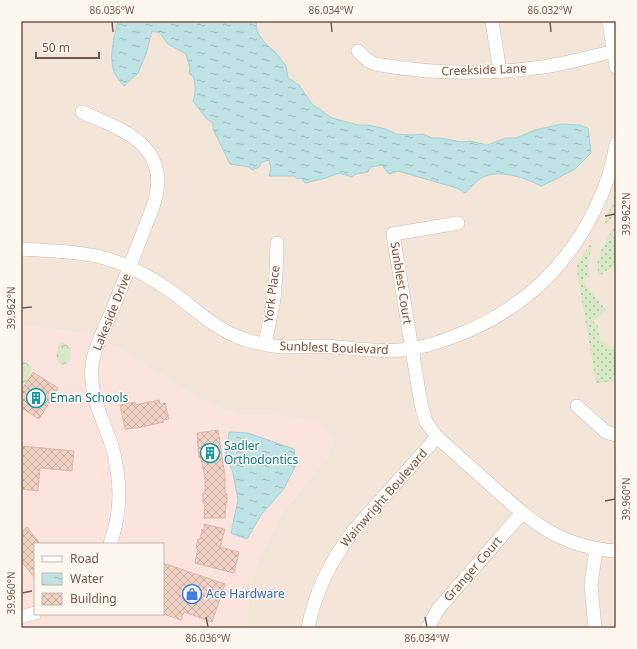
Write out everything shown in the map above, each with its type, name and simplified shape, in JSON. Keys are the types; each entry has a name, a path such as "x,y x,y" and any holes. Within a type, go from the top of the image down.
{"street":[{"path":"492,21 500,72"},
{"path":"609,21 615,51 616,67"},
{"name":"Creekside Lane","path":"358,51 367,60 375,64 396,68 443,73 500,72 557,65 615,51"},
{"name":"Lakeside Drive","path":"82,112 124,131 144,146 149,152 156,168 158,184 155,201 130,267 98,343 94,358 92,374 94,396 111,445 118,474 118,511 115,530 110,543"},
{"name":"Sunblest Boulevard","path":"21,249 93,256 130,267 169,289 209,321 225,331 241,338 284,347 320,346 379,352 412,349 454,336 487,322 515,306 548,277 571,250 589,221 605,184 616,144"},
{"name":"Sunblest Court","path":"412,349 393,234 458,224"},
{"name":"York Place","path":"265,344 274,299 276,243"},
{"path":"412,349 423,413 426,422 437,437 522,513 546,531 564,539 596,549 616,551"},
{"path":"577,406 606,432 616,435"},
{"name":"Wainwright Boulevard","path":"308,628 313,606 320,587 330,566 343,545 354,530 437,437"},
{"name":"Granger Court","path":"428,628 438,609 522,513"},
{"path":"595,628 591,591 596,549"},
{"path":"21,617 34,613"}],"shaded area":[{"path":"21,21 616,21 616,628 245,628 255,566 284,511 330,453 284,416 239,415 196,397 121,349 83,333 21,326"},
{"path":"21,326 83,333 121,349 196,397 239,415 284,416 317,420 336,439 330,453 284,511 255,566 245,628 21,628"}],"green space":[{"path":"616,193 616,213 604,224"},
{"path":"616,225 616,265 600,275 598,270 599,257 605,243"},
{"path":"590,245 592,247 588,267 590,277 584,281 585,285 606,310 593,321 598,326 600,339 616,352 616,381 596,383 576,265"},
{"path":"62,343 66,344 71,349 70,362 62,365 57,361 56,357 58,346"},
{"path":"21,360 33,367 28,375 30,377 24,386 21,384"}],"water":[{"path":"118,21 256,21 257,32 286,66 288,78 299,85 312,104 332,118 358,125 368,125 386,129 396,134 423,134 432,138 441,138 461,142 470,141 487,145 506,138 516,138 535,130 562,124 579,125 588,128 591,153 575,169 541,186 521,178 505,174 497,174 481,178 465,193 457,188 398,171 389,174 382,165 370,167 368,172 356,174 352,177 339,173 305,183 301,178 297,179 294,176 269,176 271,169 269,160 262,162 259,167 252,170 249,167 230,164 213,129 213,123 207,119 193,101 195,83 193,76 189,74 190,68 186,54 168,44 160,33 152,31 146,54 138,73 124,86 115,74 112,62 112,48"},
{"path":"229,432 248,433 294,449 296,465 283,490 261,515 247,539 231,533 238,500 233,473 226,455"}],"building":[{"name":"Eman Schools","path":"33,372 58,388 39,419 21,408 21,391"},
{"path":"159,400 160,404 165,403 169,419 163,420 164,422 125,429 120,405 135,402 135,405"},
{"path":"218,430 225,476 225,494 227,494 225,518 204,518 205,503 203,503 203,493 205,493 205,478 201,458 199,458 197,433"},
{"path":"21,446 74,451 72,471 40,468 38,491 21,489"},
{"path":"204,524 225,529 220,547 239,552 234,573 195,563 198,548 196,548 197,543 198,539 200,539 202,529 204,530"},
{"path":"27,527 39,542 34,543 34,577 21,561 21,532"},
{"name":"Ace Hardware","path":"164,563 225,584 212,622 184,612 181,620 164,614"}],"place":[{"name":"Eman Schools","path":"36,398"},
{"name":"Sadler Orthodontics","path":"210,453"},
{"name":"Ace Hardware","path":"192,594"}]}
